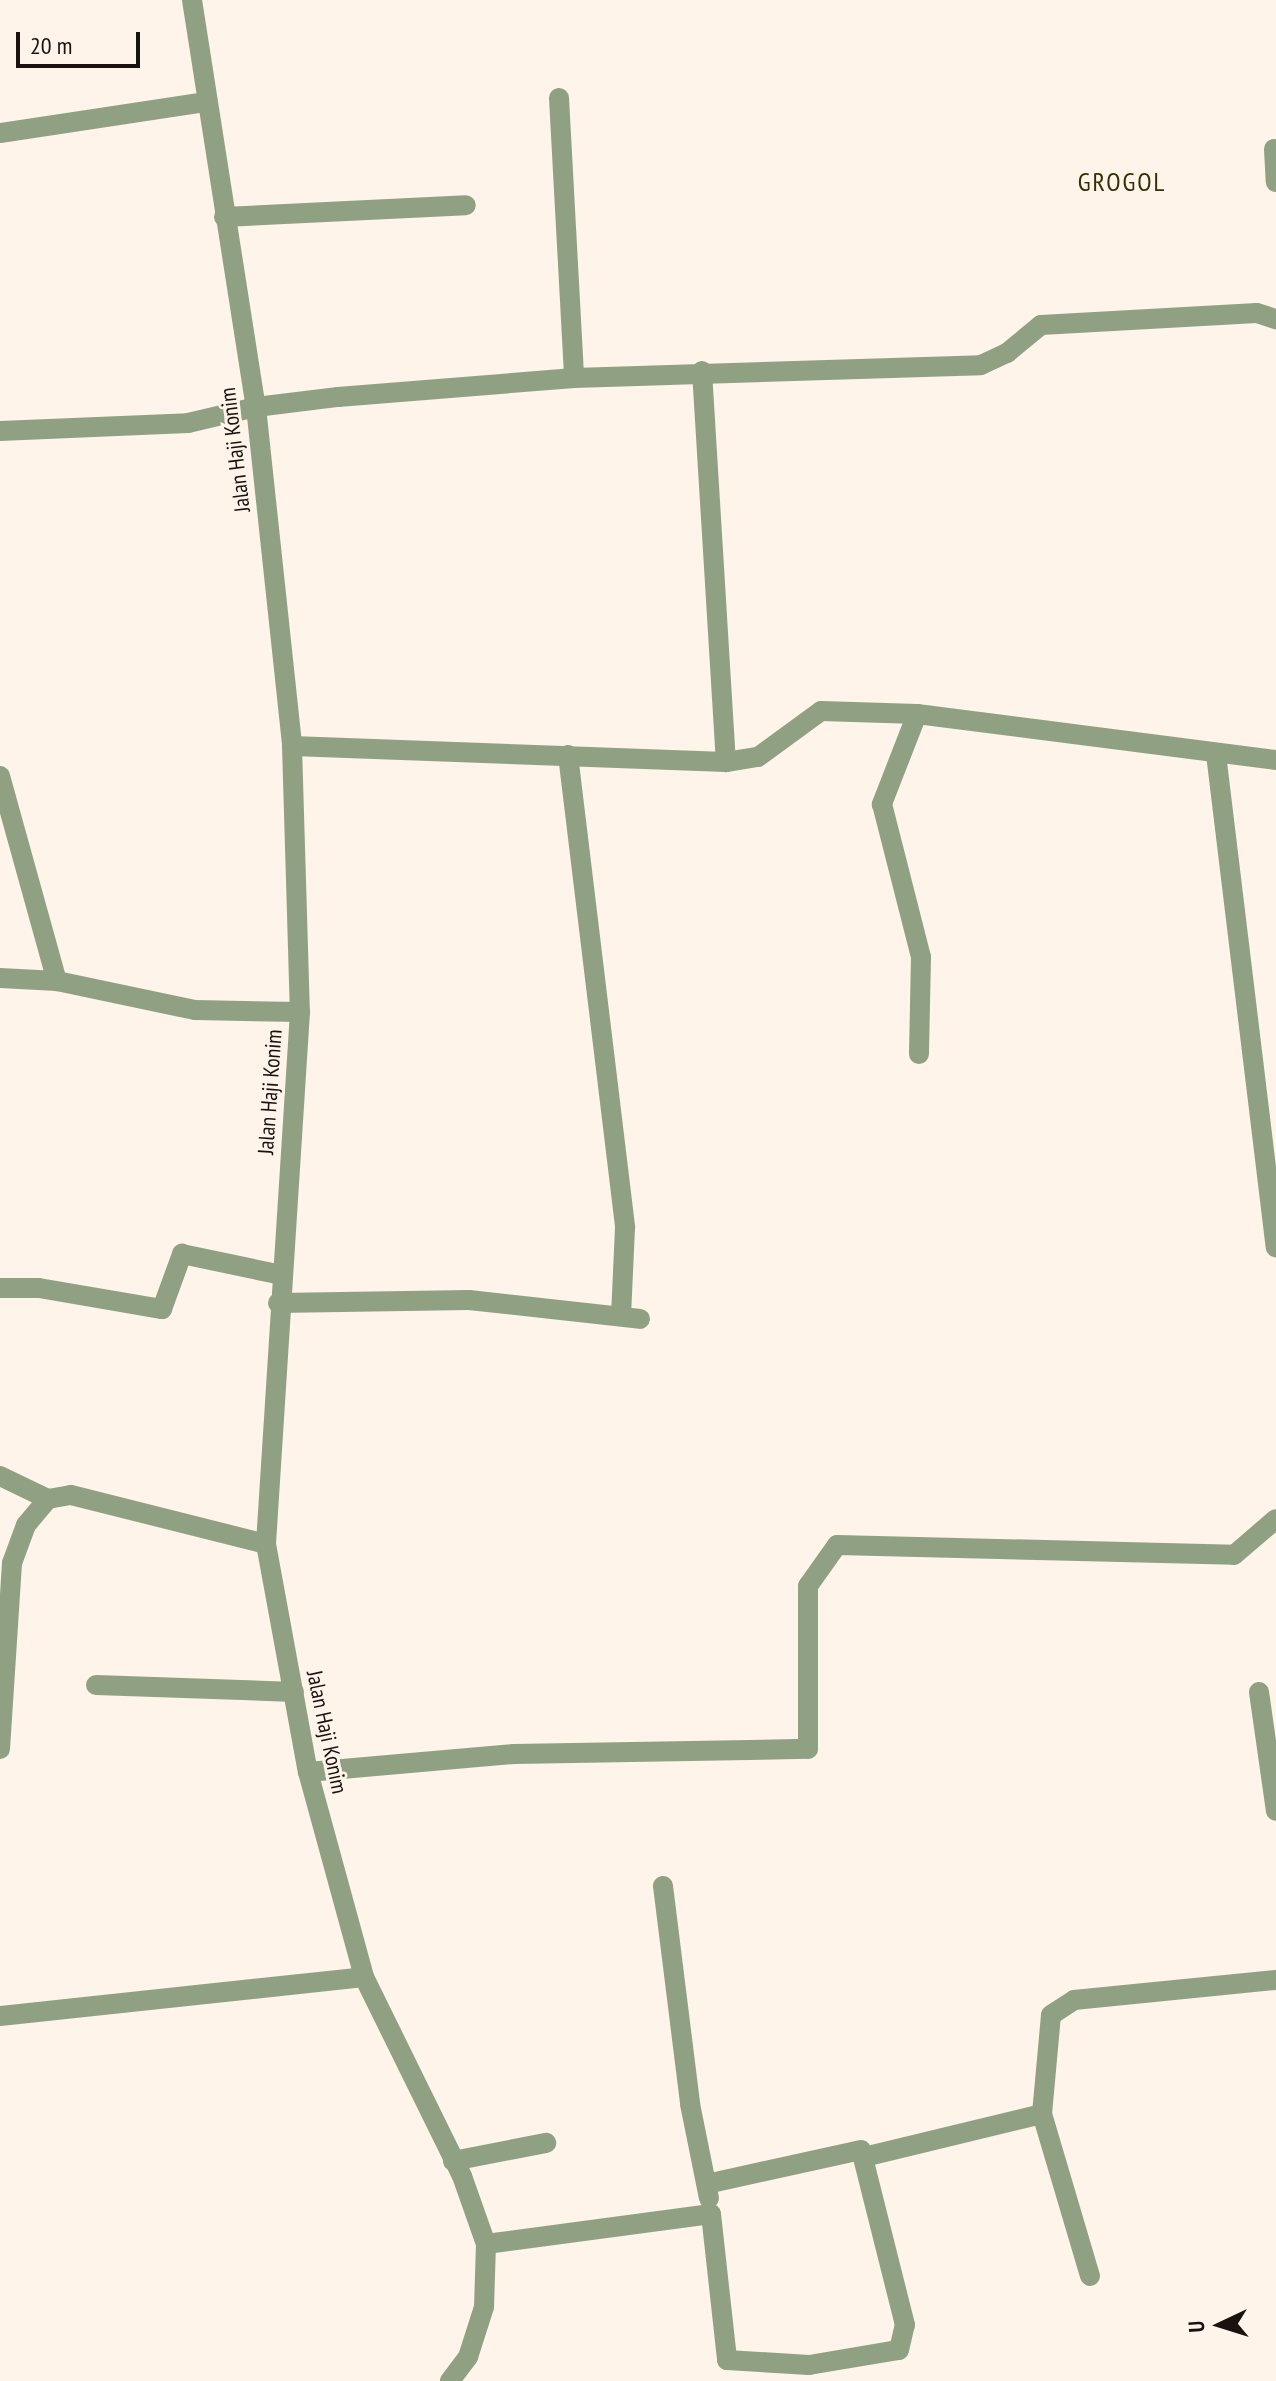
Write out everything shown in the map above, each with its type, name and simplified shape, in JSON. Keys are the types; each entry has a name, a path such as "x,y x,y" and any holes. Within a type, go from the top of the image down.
{"street":[{"name":"Jalan Haji Konim","path":"192,0 205,102 256,407 292,746 300,1012 278,1303 266,1544 308,1772 364,1977 453,2161 486,2244"},
{"path":"559,98 574,378"},
{"path":"0,133 205,102"},
{"path":"1274,149 1276,182"},
{"path":"224,217 466,205"},
{"path":"0,431 188,423 256,407 574,378 702,371 969,366 1007,353 1041,325 1257,313 1276,319"},
{"path":"702,371 726,762"},
{"path":"292,746 726,762 758,757 821,711 917,714 1276,760"},
{"path":"917,714 882,804 921,957 919,1054"},
{"path":"1216,754 1276,1247"},
{"path":"278,1303 469,1300 630,1317 625,1228 568,755"},
{"path":"0,776 57,981"},
{"path":"0,978 57,981 195,1010 300,1012"},
{"path":"0,1288 39,1288 162,1309 182,1254 282,1275"},
{"path":"0,1476 48,1499 71,1495 266,1544"},
{"path":"0,1749 12,1563 26,1525 48,1499"},
{"path":"308,1772 514,1754 808,1749 808,1586 837,1545 1234,1555 1276,1519"},
{"path":"96,1685 294,1692"},
{"path":"1259,1692 1276,1811"},
{"path":"663,1886 690,2104 707,2184 727,2360 809,2365 899,2350 905,2325 860,2150 707,2184"},
{"path":"0,2016 364,1977"},
{"path":"1090,2276 1042,2114 1051,2015 1074,2000 1276,1982"},
{"path":"864,2157 1042,2114"},
{"path":"453,2161 546,2143"},
{"path":"450,2381 468,2357 484,2307 486,2244 711,2214"}],"district":[{"name":"GROGOL","path":"1122,182"}]}
